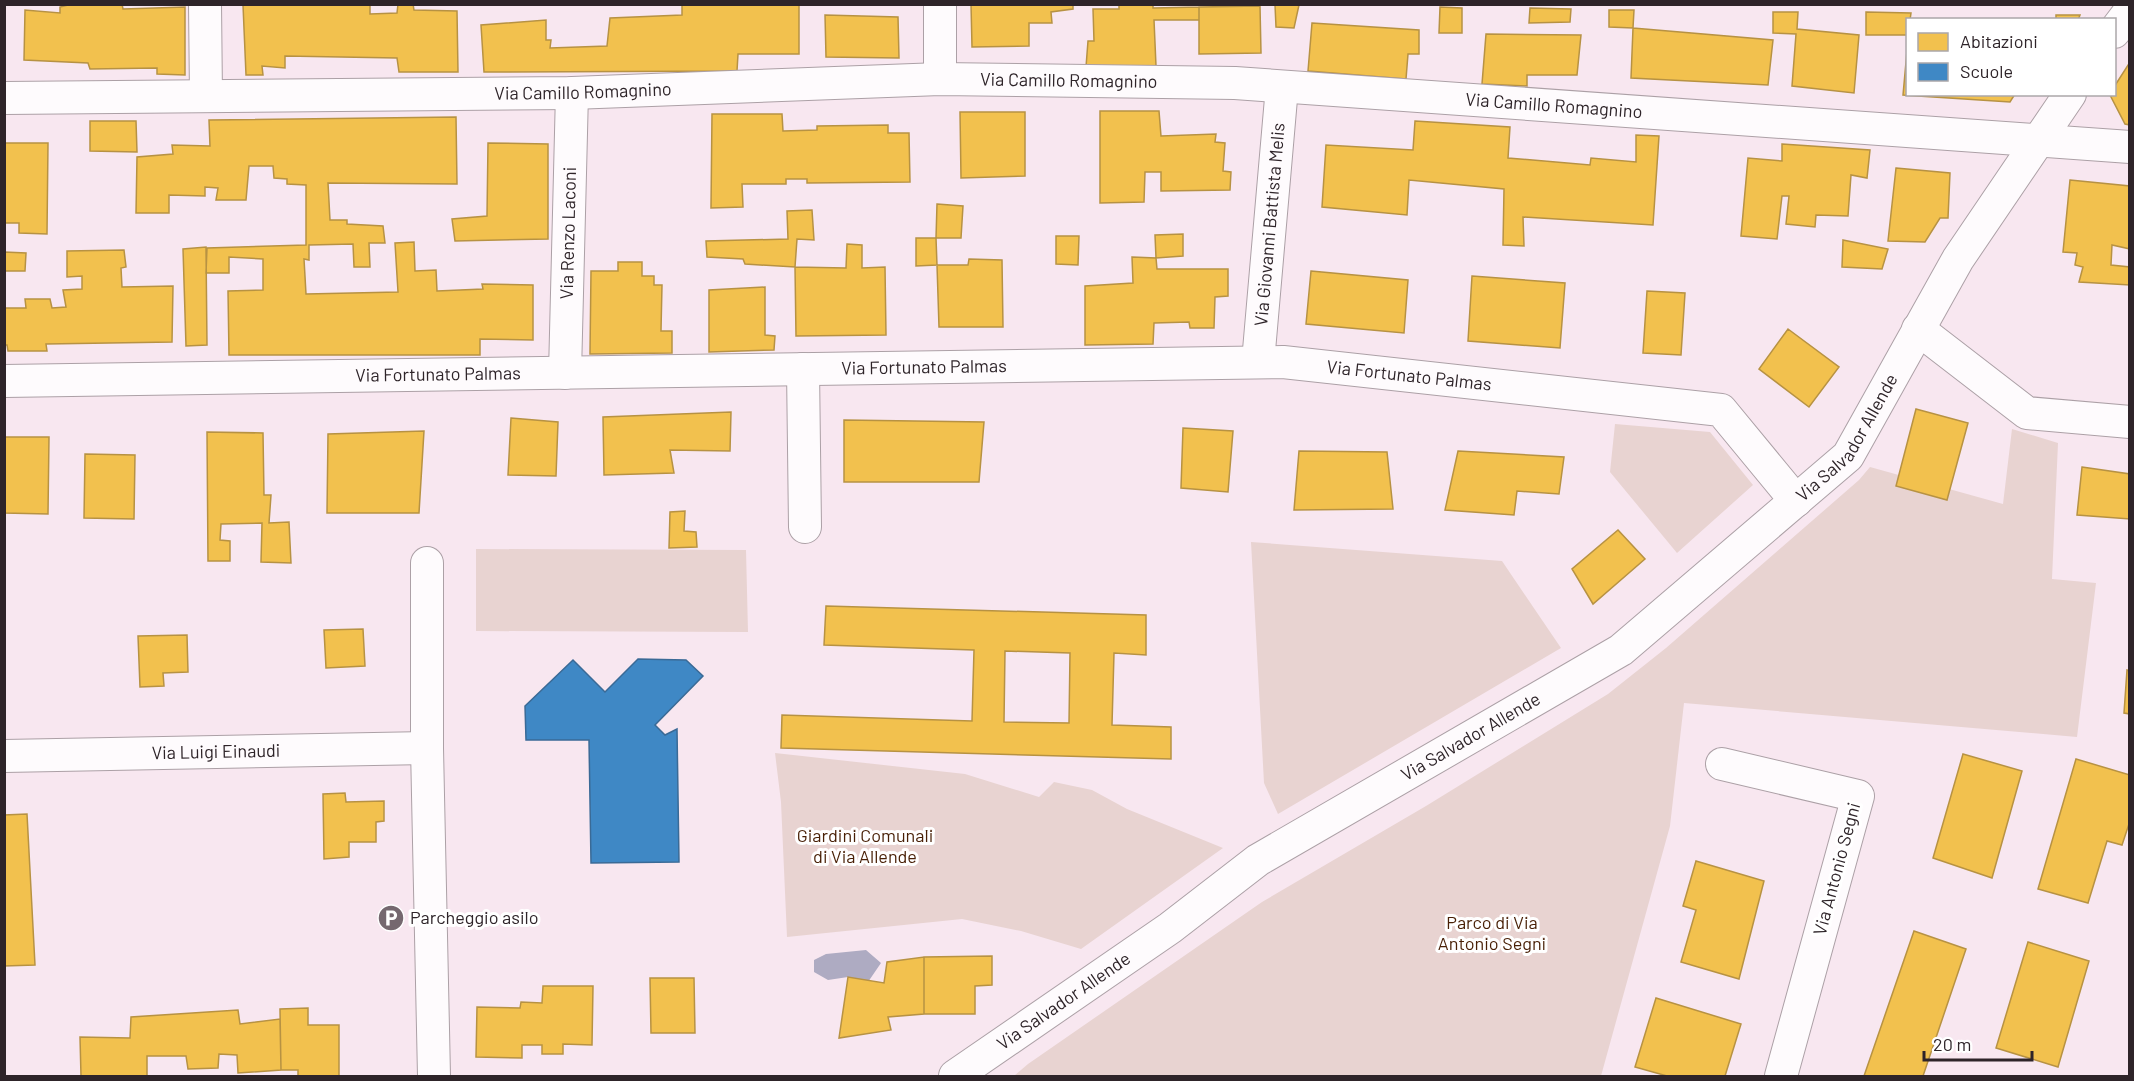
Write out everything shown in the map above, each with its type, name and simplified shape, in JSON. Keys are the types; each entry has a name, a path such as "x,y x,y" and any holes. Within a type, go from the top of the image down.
{"street":[{"path":"205,4 206,96"},
{"path":"940,4 940,79"},
{"path":"2116,31 2130,11"},
{"name":"Via Camillo Romagnino","path":"4,98 572,93 940,79 1235,82 2130,147"},
{"name":"Via Giovanni Battista Melis","path":"1258,362 1282,87"},
{"name":"Via Renzo Laconi","path":"565,373 572,93"},
{"name":"Via Salvador Allende","path":"955,1077 1170,928 1258,860 1621,650 1848,456 1958,259 2069,96"},
{"path":"1918,329 2027,413 2130,422"},
{"name":"Via Fortunato Palmas","path":"4,381 1283,362 1721,410 1796,501"},
{"path":"803,369 805,527"},
{"path":"428,563 427,748 434,1077"},
{"name":"Via Luigi Einaudi","path":"4,756 427,748"},
{"name":"Via Antonio Segni","path":"1722,764 1858,796 1781,1077"}],"green space":[{"path":"1615,424 1710,432 1753,485 1677,553 1610,472"},
{"name":"Parco di Via Antonio Segni","path":"2012,429 2058,443 2052,579 2096,583 2077,737 1684,703 1670,826 1601,1076 1014,1076 1262,902 1426,806 1608,694 1666,648 1859,480 1870,467 2003,504"},
{"path":"1251,542 1502,561 1561,648 1278,814 1264,783"},
{"path":"476,549 746,550 748,632 476,631"},
{"name":"Giardini Comunali di Via Allende","path":"775,753 965,774 1039,797 1054,782 1092,790 1127,809 1223,848 1081,949 1021,931 962,919 787,937 781,802"}],"shaded area":[{"path":"866,950 881,963 868,982 848,977 828,980 814,972 814,960 826,954"}],"building: Abitazioni":[{"path":"72,4 122,4 123,9 185,7 185,75 157,74 157,68 90,69 88,63 24,60 25,10 60,13 60,7"},
{"path":"370,4 370,14 397,13 398,4 413,4 414,10 457,11 458,72 399,72 397,58 285,56 285,68 262,66 263,75 246,75 243,5"},
{"path":"682,4 799,4 799,54 738,54 737,71 484,72 481,25 546,20 546,40 551,40 550,48 607,46 610,18 682,15"},
{"path":"971,4 1073,4 1073,9 1051,12 1052,23 1029,23 1029,46 972,47"},
{"path":"1119,4 1153,4 1153,8 1199,7 1199,20 1154,20 1156,66 1086,67 1088,41 1094,41 1093,9 1119,9"},
{"path":"1275,5 1299,5 1294,28 1276,27"},
{"path":"1260,6 1261,53 1199,54 1199,7"},
{"path":"1440,7 1462,8 1462,33 1439,33"},
{"path":"1530,8 1571,9 1570,22 1529,23"},
{"path":"1609,10 1634,10 1633,28 1609,27"},
{"path":"1773,12 1798,12 1797,29 1859,35 1854,93 1792,86 1796,34 1773,33"},
{"path":"1866,12 1911,13 1910,18 1906,18 1906,35 1866,35"},
{"path":"825,15 898,17 899,58 826,57"},
{"path":"2056,15 2080,15 2079,18 2056,18"},
{"path":"1312,23 1419,30 1419,54 1408,54 1406,79 1308,71"},
{"path":"1633,28 1773,40 1768,85 1631,78"},
{"path":"1486,34 1581,35 1577,75 1527,75 1527,86 1482,84"},
{"path":"1906,62 1906,95 1903,95"},
{"path":"2130,62 2130,125 2125,124 2111,96 2116,96 2116,84"},
{"path":"1918,96 2014,96 2010,102"},
{"path":"1100,111 1159,111 1161,136 1216,134 1215,142 1225,143 1223,171 1231,172 1230,190 1161,191 1161,172 1145,172 1144,202 1100,203"},
{"path":"960,112 1025,112 1025,176 961,178"},
{"path":"712,114 782,114 783,131 817,130 817,126 888,125 888,133 909,133 910,182 807,183 807,179 786,179 786,184 742,184 743,207 711,208"},
{"path":"456,117 457,184 328,183 330,220 347,220 347,224 383,226 385,243 369,243 370,267 354,267 353,244 309,245 309,260 304,259 306,294 398,292 395,243 414,242 415,271 436,270 437,291 483,289 482,284 533,285 533,340 480,339 480,355 229,355 228,291 263,290 263,259 229,257 229,273 206,273 207,248 306,245 306,185 287,184 287,179 274,178 273,166 249,166 246,200 216,200 218,188 205,187 205,196 169,195 169,213 136,213 137,157 173,154 172,145 210,146 209,120"},
{"path":"90,121 136,121 137,152 90,151"},
{"path":"1415,121 1510,127 1508,158 1590,165 1591,158 1636,162 1636,135 1659,136 1653,225 1523,217 1524,246 1503,245 1504,189 1409,180 1407,215 1322,207 1326,145 1413,150"},
{"path":"4,143 48,143 47,234 19,233 19,223 4,223"},
{"path":"488,143 548,144 548,239 455,241 452,219 487,216"},
{"path":"1782,144 1870,150 1867,178 1851,175 1848,216 1816,215 1815,227 1786,224 1789,196 1782,196 1777,239 1741,236 1748,158 1782,161"},
{"path":"1896,168 1950,173 1948,218 1940,218 1925,242 1888,241"},
{"path":"2070,180 2130,186 2130,249 2112,245 2111,265 2130,267 2130,285 2079,282 2083,267 2075,265 2077,253 2063,252"},
{"path":"937,204 963,206 961,238 936,238"},
{"path":"812,210 814,240 797,239 795,267 745,264 743,259 707,257 706,241 788,239 787,211"},
{"path":"1183,234 1183,256 1156,258 1155,235"},
{"path":"1056,236 1079,236 1078,265 1056,264"},
{"path":"916,238 936,238 937,265 916,266"},
{"path":"1843,240 1888,249 1882,269 1842,267"},
{"path":"847,244 862,245 862,268 885,267 886,335 796,336 795,267 846,268"},
{"path":"206,247 207,345 186,346 183,249"},
{"path":"124,250 126,267 121,268 122,287 173,286 172,342 46,344 47,351 8,351 7,345 4,345 4,308 26,308 25,299 50,299 52,308 66,307 63,290 82,289 82,276 67,277 67,251"},
{"path":"4,252 26,253 25,271 4,271"},
{"path":"1132,257 1156,258 1157,269 1228,269 1228,296 1215,297 1214,328 1190,328 1189,322 1154,323 1153,344 1085,345 1085,286 1133,283"},
{"path":"969,259 1002,260 1003,327 939,327 937,265 968,265"},
{"path":"618,262 642,262 642,276 654,276 654,285 662,285 661,331 672,331 672,353 590,354 591,271 618,271"},
{"path":"1311,271 1408,280 1404,333 1306,324"},
{"path":"1472,276 1565,283 1560,348 1468,341"},
{"path":"765,287 765,335 775,336 774,350 709,352 709,290"},
{"path":"1647,291 1685,293 1681,355 1643,353"},
{"path":"1788,329 1839,367 1809,407 1759,369"},
{"path":"1916,409 1968,423 1947,500 1896,486"},
{"path":"731,412 730,451 670,450 674,473 604,475 603,417"},
{"path":"511,418 558,422 556,476 508,475"},
{"path":"844,420 984,422 979,482 844,482"},
{"path":"1183,428 1233,431 1228,492 1181,488"},
{"path":"424,431 419,513 327,513 328,434"},
{"path":"207,432 263,433 264,495 271,495 269,523 289,522 291,563 261,562 262,523 221,524 220,540 230,541 230,561 208,561"},
{"path":"4,437 49,437 48,514 4,513"},
{"path":"1299,451 1387,452 1393,509 1294,510"},
{"path":"1458,451 1564,457 1559,494 1517,491 1514,515 1445,510"},
{"path":"85,454 135,455 134,519 84,518"},
{"path":"2082,467 2130,474 2130,519 2077,515"},
{"path":"685,511 684,531 696,532 697,547 669,548 670,512"},
{"path":"1618,530 1645,559 1593,604 1572,569"},
{"path":"826,606 1146,615 1146,655 1114,653 1112,725 1171,727 1171,759 781,748 782,715 972,721 974,650 824,645","holes":["1005,651 1070,653 1069,723 1004,722"]},
{"path":"363,629 365,666 326,668 324,630"},
{"path":"187,635 188,672 163,673 164,686 140,687 138,636"},
{"path":"2127,670 2130,671 2130,714 2124,713"},
{"path":"1963,754 2022,771 1992,878 1933,858"},
{"path":"2076,759 2130,775 2130,821 2122,845 2107,841 2088,903 2038,889"},
{"path":"345,793 346,802 384,801 384,821 376,822 376,842 349,842 349,857 324,859 323,794"},
{"path":"27,814 35,965 4,966 4,815"},
{"path":"1696,861 1764,881 1739,979 1681,962 1696,910 1683,906"},
{"path":"1914,931 1966,949 1923,1076 1864,1076"},
{"path":"2028,942 2089,961 2058,1067 1996,1048"},
{"path":"992,956 992,985 975,986 975,1014 924,1014 924,957"},
{"path":"924,957 924,1014 888,1017 891,1030 839,1038 848,977 884,983 887,962"},
{"path":"650,978 694,978 695,1033 651,1033"},
{"path":"543,986 593,986 592,1045 563,1044 563,1054 542,1054 542,1045 522,1045 522,1058 476,1057 477,1007 520,1008 521,1002 542,1003"},
{"path":"1656,998 1741,1024 1725,1076 1667,1076 1635,1067"},
{"path":"308,1008 308,1025 339,1025 339,1076 298,1076 298,1070 281,1070 280,1009"},
{"path":"238,1010 240,1024 280,1019 281,1070 238,1073 237,1055 219,1054 218,1068 188,1069 186,1056 147,1056 147,1076 81,1076 80,1037 130,1038 131,1017"}],"building: Scuole":[{"path":"638,659 686,660 703,676 655,725 665,735 677,729 679,862 591,863 589,740 526,740 525,706 573,660 605,692"}],"place":[{"name":"Parcheggio asilo","path":"391,918"}]}
